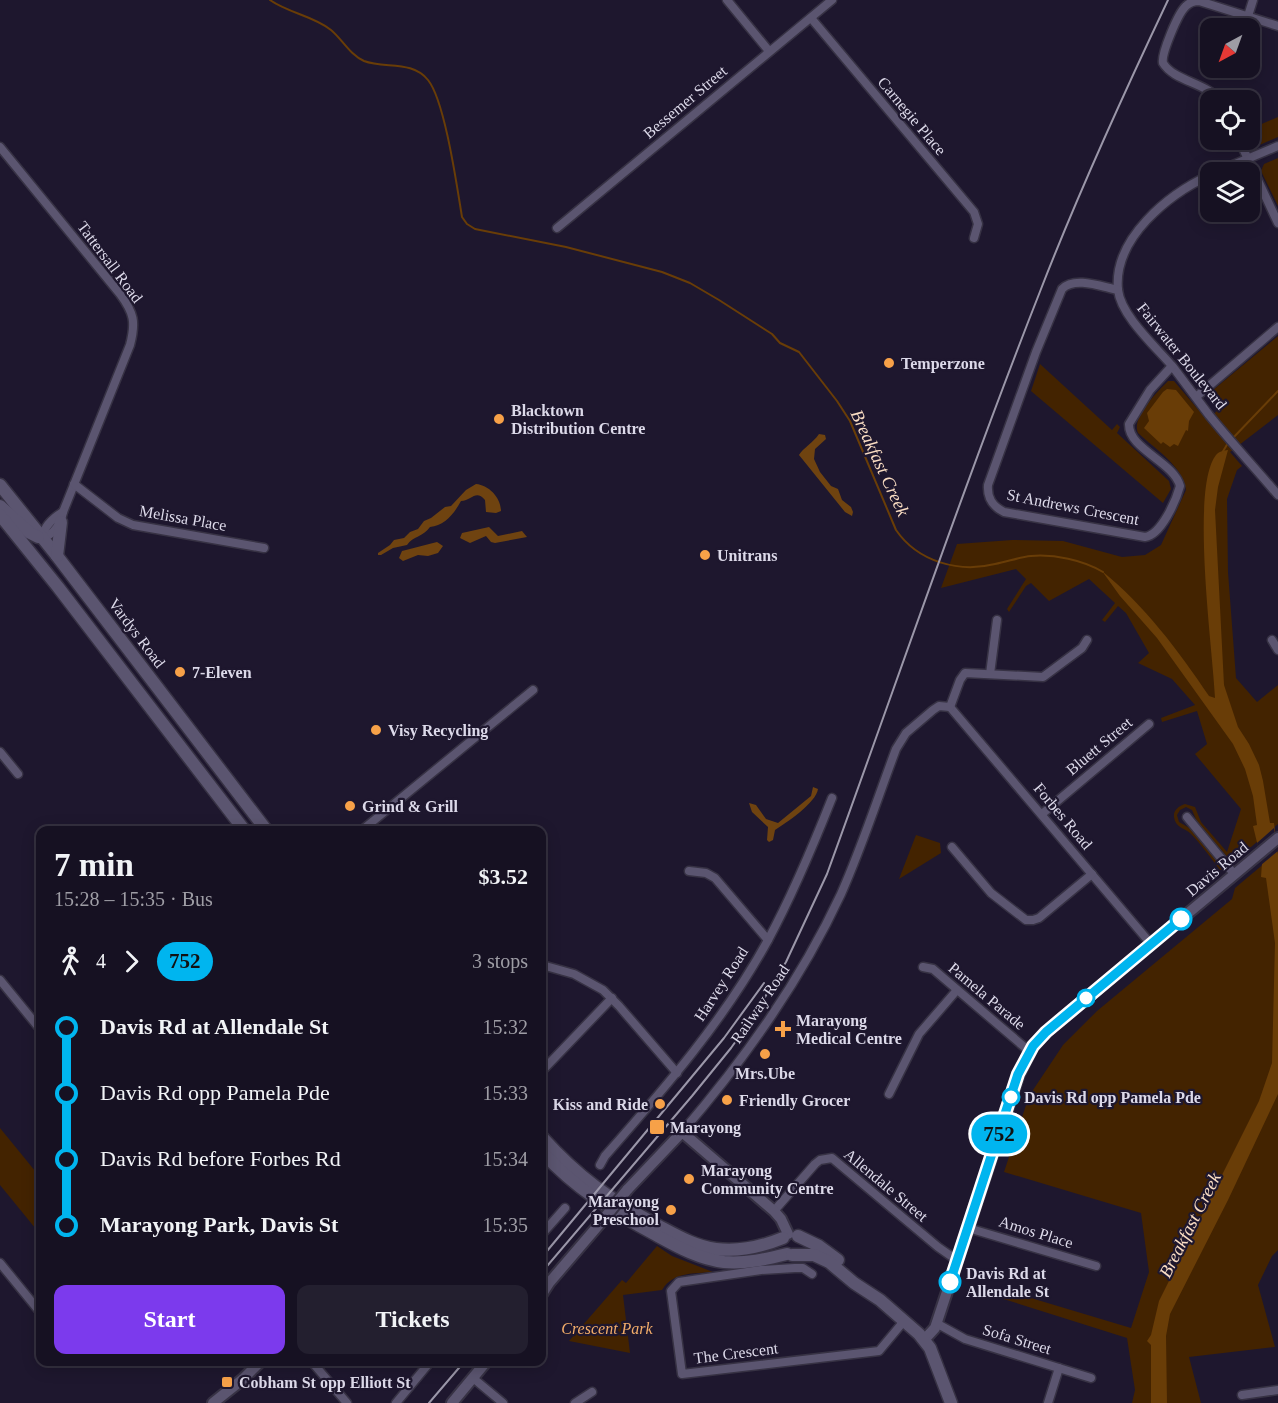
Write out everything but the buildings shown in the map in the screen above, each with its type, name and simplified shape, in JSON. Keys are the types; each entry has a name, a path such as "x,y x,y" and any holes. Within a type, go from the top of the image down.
{"main road":[{"name":"Vardys Road","path":"0,485 263,826"},
{"path":"0,506 30,533 42,538 42,554 58,587"},
{"name":"Vardys Road","path":"0,515 241,826"},
{"path":"57,556 62,517"},
{"path":"546,1141 568,1165 603,1194 695,1244 716,1249 736,1250 758,1247 789,1236 819,1246 858,1278 924,1340 932,1354 951,1403"},
{"path":"546,1156 576,1185 597,1201 684,1250 704,1258 725,1262 762,1260 790,1254 800,1249 801,1242 789,1236"},
{"path":"789,1236 780,1247 790,1254 821,1257 880,1300"}],"street":[{"path":"728,0 770,51"},
{"name":"Bessemer Street","path":"557,228 832,0"},
{"path":"1248,16 1253,0"},
{"path":"1208,90 1169,70 1162,63 1161,57 1183,9 1188,4 1199,1 1278,26"},
{"name":"Carnegie Place","path":"811,18 974,212 978,224 974,238"},
{"path":"1241,162 1278,146"},
{"name":"Tattersall Road","path":"0,147 120,294 134,319 130,345 62,517 55,516 43,531 42,538"},
{"path":"1244,150 1278,223"},
{"path":"1118,290 1121,262 1129,244 1167,200 1200,180"},
{"name":"St Andrews Crescent","path":"1118,290 1075,282 1067,284 1062,289 1036,352 988,484 987,492 992,504 1004,512 1144,537 1155,533 1168,513 1180,486 1175,476 1133,438 1130,433 1130,424 1150,390 1172,366"},
{"name":"Fairwater Boulevard","path":"1118,290 1126,312 1172,366 1209,415 1278,495"},
{"path":"1196,397 1278,327"},
{"name":"Melissa Place","path":"74,484 118,518 133,525 264,548"},
{"path":"990,674 997,620"},
{"path":"950,707 964,673 1042,676 1082,648 1087,640"},
{"path":"1272,640 1278,650"},
{"path":"367,826 533,690"},
{"name":"Railway Road","path":"546,1289 627,1190 682,1132 750,1048 804,966 842,891 901,738 939,706 950,707"},
{"name":"Forbes Road","path":"950,707 1151,944"},
{"name":"Bluett Street","path":"1042,814 1149,724"},
{"path":"0,752 18,774"},
{"name":"Harvey Road","path":"600,1165 605,1156 677,1073 711,1029 768,940 809,856 832,798"},
{"path":"1186,817 1234,874"},
{"name":"Davis Road","path":"924,1340 932,1332 936,1323 1018,1074 1029,1051 1046,1032 1277,839"},
{"path":"952,847 989,890 1026,920 1039,918 1092,874"},
{"path":"689,871 706,873 715,878 768,940"},
{"path":"546,966 585,978 612,998 677,1073"},
{"name":"Pamela Parade","path":"923,967 933,969 1029,1051"},
{"path":"0,980 36,1024"},
{"path":"889,1094 920,1034 957,990"},
{"path":"546,1067 612,998"},
{"path":"682,1132 774,1211 782,1219 789,1236"},
{"name":"Allendale Street","path":"774,1211 815,1164 820,1160 832,1158 957,1261"},
{"path":"546,1229 565,1208"},
{"name":"Amos Place","path":"968,1228 1096,1266"},
{"path":"1,1267 36,1307"},
{"name":"The Crescent","path":"812,1274 802,1268 795,1268 679,1281 671,1291 682,1374 879,1351 904,1321"},
{"name":"Sofa Street","path":"936,1323 965,1339 1091,1378"},
{"path":"213,1403 256,1366"},
{"path":"315,1366 347,1403"},
{"path":"396,1403 427,1366"},
{"path":"452,1403 483,1366"},
{"path":"1048,1403 1059,1368"},
{"path":"473,1378 503,1403"},
{"path":"1242,1395 1278,1390"},
{"path":"575,1403 592,1392"}],"green space":[{"path":"1278,117 1278,137 1260,145 1260,125"},
{"path":"1278,158 1278,206 1261,171 1264,164"},
{"path":"1278,336 1278,415 1230,452 1242,466 1237,470 1227,499 1228,572 1236,678 1257,702 1278,685 1278,824 1237,859 1231,861 1198,824 1192,810 1186,807 1180,810 1177,815 1179,822 1191,829 1222,866 1223,869 1220,870 1194,837 1176,823 1174,812 1185,804 1195,807 1201,822 1227,852 1241,809 1195,754 1207,744 1197,711 1162,722 1161,718 1195,705 1172,679 1138,663 1149,653 1126,613 1118,606 1105,622 1102,620 1115,603 1089,579 1049,601 1031,583 1026,586 1009,612 1007,609 1026,579 1016,569 941,588 957,544 1012,540 1063,541 1122,557 1145,555 1161,545 1186,490 1180,473 1138,433 1138,420 1152,398 1168,381 1174,381 1207,420 1217,411 1212,398 1213,390"},
{"path":"1040,364 1112,430 1117,424 1120,427 1117,433 1169,481 1171,489 1163,503 1031,391"},
{"path":"916,835 940,843 941,853 899,879"},
{"path":"1278,852 1278,1250 1272,1256 1258,1285 1275,1347 1189,1357 1201,1403 1132,1403 1135,1390 1127,1338 997,1297 1001,1289 1131,1328 1149,1272 1141,1213 1004,1172 1029,1096 1063,1045 1097,1011 1232,899 1235,888"},
{"path":"0,1128 36,1172 36,1229 0,1185"},
{"name":"Crescent Park","path":"657,1246 672,1256 713,1272 678,1276 662,1290 623,1295 630,1353 569,1341 622,1280 626,1283"}],"shaded area":[{"path":"1167,389 1176,390 1194,412 1189,421 1188,431 1186,430 1178,446 1174,444 1170,447 1163,442 1161,444 1144,428 1149,421 1147,413"},
{"path":"819,434 825,435 826,439 815,449 814,459 820,472 831,486 838,489 842,500 851,507 852,516 845,512 799,455"},
{"path":"1228,450 1218,487 1215,510 1224,685 1238,727 1259,765 1270,823 1274,823 1278,855 1278,1094 1228,1200 1170,1314 1166,1336 1167,1403 1151,1403 1151,1345 1147,1341 1151,1335 1159,1301 1259,1101 1272,1063 1275,943 1266,878 1261,877 1262,863 1253,826 1257,825 1253,796 1245,769 1233,744 1157,638 1120,596 1102,571 1147,614 1173,645 1209,696 1215,698 1205,571 1205,500 1208,473 1216,455"},
{"path":"476,484 493,493 499,501 501,511 486,512 485,500 476,495 461,501 448,518 430,527 407,545 378,555 394,540 404,538 410,532 418,529 424,521 445,507 451,506 466,490"},
{"path":"489,527 498,536 522,531 527,537 495,543 486,536 470,543 460,538 462,533"},
{"path":"437,542 443,546 438,553 428,556 418,555 403,561 399,558 402,551"},
{"path":"813,787 818,789 812,800 775,830 773,840 769,842 767,840 768,827 752,812 749,803 756,805 766,819 778,823 811,796"}],"pier":[{"path":"1274,828 1278,851 1261,865 1257,843"}],"waterway":[{"name":"Breakfast Creek","path":"270,0 324,25 354,55 364,61 406,67 422,74 428,80 440,106 454,166 462,217 467,224 475,229 566,247 662,272 690,283 772,334 780,343 799,352 850,421 896,530 916,550 954,566 981,566 1026,557 1049,556 1077,561 1103,572"},
{"path":"1232,439 1278,391"},
{"path":"1222,453 1228,443"}],"railway":[{"path":"546,1267 731,1048 753,1017 786,962 827,874 959,507 1056,252 1102,143 1168,0"},
{"path":"546,1252 724,1038 764,983"},
{"path":"429,1403 461,1366"}],"bus line":[{"name":"752","path":"950,1282 1018,1074 1029,1051 1046,1032 1181,919"}],"place":[{"name":"Temperzone","path":"889,363"},
{"name":"Blacktown Distribution Centre","path":"499,419"},
{"name":"Unitrans","path":"705,555"},
{"name":"7-Eleven","path":"180,672"},
{"name":"Visy Recycling","path":"376,730"},
{"name":"Grind & Grill","path":"350,806"},
{"name":"Marayong Medical Centre","path":"783,1029"},
{"name":"Mrs.Ube","path":"765,1054"},
{"name":"Davis Rd opp Pamela Pde","path":"1011,1097"},
{"name":"Friendly Grocer","path":"727,1100"},
{"name":"Kiss and Ride","path":"660,1104"},
{"name":"Marayong","path":"657,1127"},
{"name":"Marayong Community Centre","path":"689,1179"},
{"name":"Marayong Preschool","path":"671,1210"},
{"name":"Davis Rd at Allendale St","path":"950,1282"},
{"name":"Cobham St opp Elliott St","path":"227,1382"}]}
